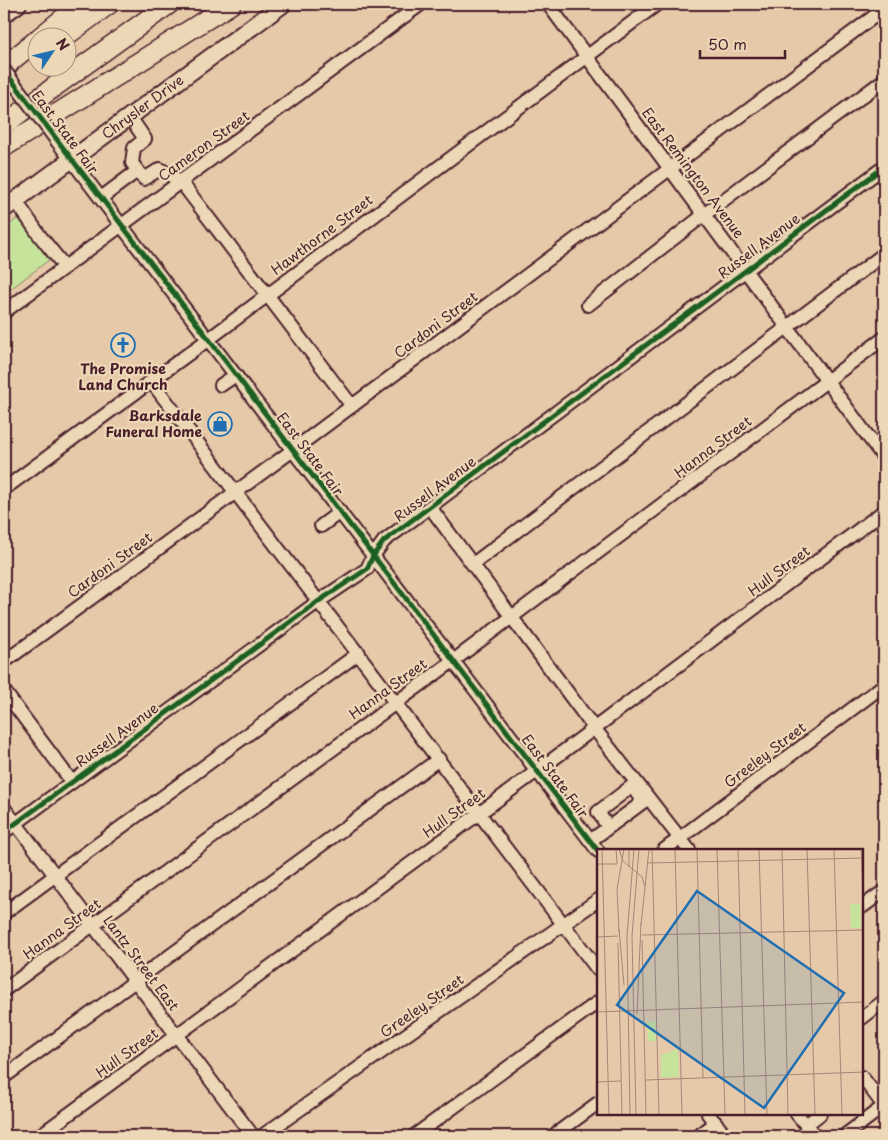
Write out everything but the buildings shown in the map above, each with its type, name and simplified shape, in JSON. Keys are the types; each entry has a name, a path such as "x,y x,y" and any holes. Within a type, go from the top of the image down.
{"highway":[{"path":"51,28 81,4"},
{"path":"76,28 109,4"},
{"path":"4,126 54,86 170,4"},
{"path":"4,147 231,4"},
{"path":"4,70 11,61 28,47"},
{"path":"4,78 28,62"}],"main road":[{"path":"4,14 18,4"},
{"name":"Chrysler Drive","path":"10,205 283,4"}],"street":[{"name":"Cameron Street","path":"4,312 421,4"},
{"name":"East Remington Avenue","path":"548,4 884,458"},
{"name":"Hawthorne Street","path":"4,489 657,4"},
{"name":"Cardoni Street","path":"4,662 293,450 884,8"},
{"name":"East State Fair","path":"4,70 594,846"},
{"path":"588,305 705,214 884,80"},
{"path":"130,117 145,139 134,148 132,163 137,171 144,180 160,169 181,182 352,406"},
{"name":"Russell Avenue","path":"4,832 319,601 367,569 373,556 384,541 884,167"},
{"path":"101,198 137,171"},
{"path":"10,205 40,236 65,267"},
{"path":"473,564 884,254"},
{"name":"Hanna Street","path":"4,990 453,660 884,338"},
{"path":"221,385 236,375"},
{"path":"151,381 183,416 235,492 597,969"},
{"path":"430,506 594,728 688,849"},
{"name":"Hull Street","path":"39,1136 480,813 884,511"},
{"path":"321,526 340,512"},
{"path":"4,913 359,653"},
{"name":"Greeley Street","path":"665,849 884,685"},
{"path":"4,691 72,782"},
{"path":"4,1077 439,759"},
{"name":"Lantz Street East","path":"4,808 254,1136"},
{"path":"594,846 608,828"},
{"path":"863,906 884,890"},
{"name":"Greeley Street","path":"262,1136 597,901"},
{"path":"863,1017 884,1001"},
{"path":"414,1136 597,1003"},
{"path":"844,1136 884,1106 863,1080"},
{"path":"553,1136 597,1104"},
{"path":"798,1115 815,1136"},
{"path":"806,1125 819,1115"},
{"path":"698,1136 712,1118 726,1136"}],"green space":[{"path":"18,218 49,260 4,294 4,229"}],"cycle path":[{"path":"4,70 597,850"},
{"path":"4,832 319,601 367,569 373,556 384,541 884,167"}],"place":[{"name":"The Promise Land Church","path":"123,345"},
{"name":"Barksdale Funeral Home","path":"220,424"}]}
